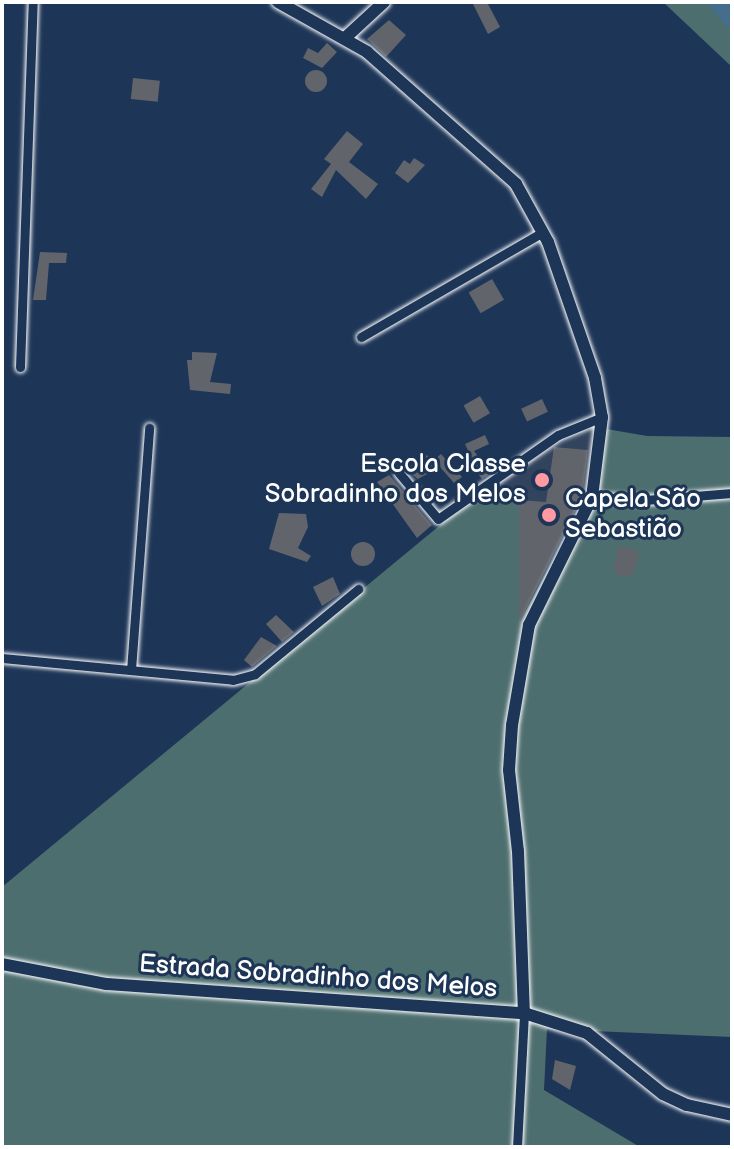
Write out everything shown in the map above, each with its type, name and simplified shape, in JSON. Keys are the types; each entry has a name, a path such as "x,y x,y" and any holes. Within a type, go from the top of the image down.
{"street":[{"path":"20,367 33,2"},
{"name":"Estrada Sobradinho dos Melos","path":"2,964 106,984 524,1013 518,851 509,770 512,725 529,625 592,497 602,417 589,360 532,208 500,167 345,38 278,2"},
{"path":"345,38 384,2"},
{"path":"361,337 543,232"},
{"path":"399,473 438,519 558,435 602,417"},
{"path":"131,670 149,428"},
{"path":"592,497 645,500 732,493"},
{"path":"2,658 233,680 255,674 358,589"},
{"path":"517,1147 524,1013 587,1033 663,1094 687,1105 732,1115"}],"shaded area":[{"name":"Escola Classe Sobradinho dos Melos","path":"595,427 584,505 473,498 520,463"}],"green space":[{"path":"663,2 732,2 732,67"},
{"path":"595,427 647,436 732,437 732,1037 547,1029 544,1090 640,1147 2,1147 2,887 473,498 519,500 520,621 584,505"}],"building":[{"path":"472,2 487,2 500,27 488,34"},
{"path":"389,20 406,35 386,57 367,39"},
{"path":"327,43 337,52 322,68 303,58 308,48 318,53"},
{"path":"316,70 324,73 327,81 324,89 316,92 308,89 305,81 308,73"},
{"path":"133,78 160,81 158,102 131,99"},
{"path":"347,131 363,144 349,162 378,184 366,199 336,170 322,197 311,189 331,164 324,159"},
{"path":"414,158 425,165 408,183 395,173 404,160 410,164"},
{"path":"40,252 67,253 66,263 49,263 46,300 33,300"},
{"path":"492,279 504,300 481,313 469,292"},
{"path":"192,352 217,353 210,382 231,384 230,394 190,390 187,360 192,360"},
{"path":"480,396 490,413 474,423 464,406"},
{"path":"542,399 548,412 527,421 521,409"},
{"path":"485,435 489,444 474,451 491,473 482,479 470,464 473,461 465,444"},
{"path":"554,447 588,450 582,497 519,623 519,500 546,502"},
{"path":"441,454 462,477 454,483 440,467 418,479 406,469 427,455 432,462"},
{"path":"389,475 432,525 417,538 377,482"},
{"path":"279,513 306,514 308,527 298,548 311,556 307,562 269,549"},
{"path":"363,542 371,546 375,554 371,562 363,566 355,562 351,554 355,546"},
{"path":"618,546 635,549 639,556 632,577 617,575 614,568"},
{"path":"333,577 340,594 322,606 313,587"},
{"path":"276,615 294,632 282,642 266,624"},
{"path":"261,637 277,646 252,667 244,660"},
{"path":"555,1060 576,1066 570,1090 552,1079"}],"waterway":[{"path":"717,2 732,21"}],"place":[{"name":"Escola Classe Sobradinho dos Melos","path":"542,480"},
{"name":"Capela São Sebastião","path":"549,515"}]}
